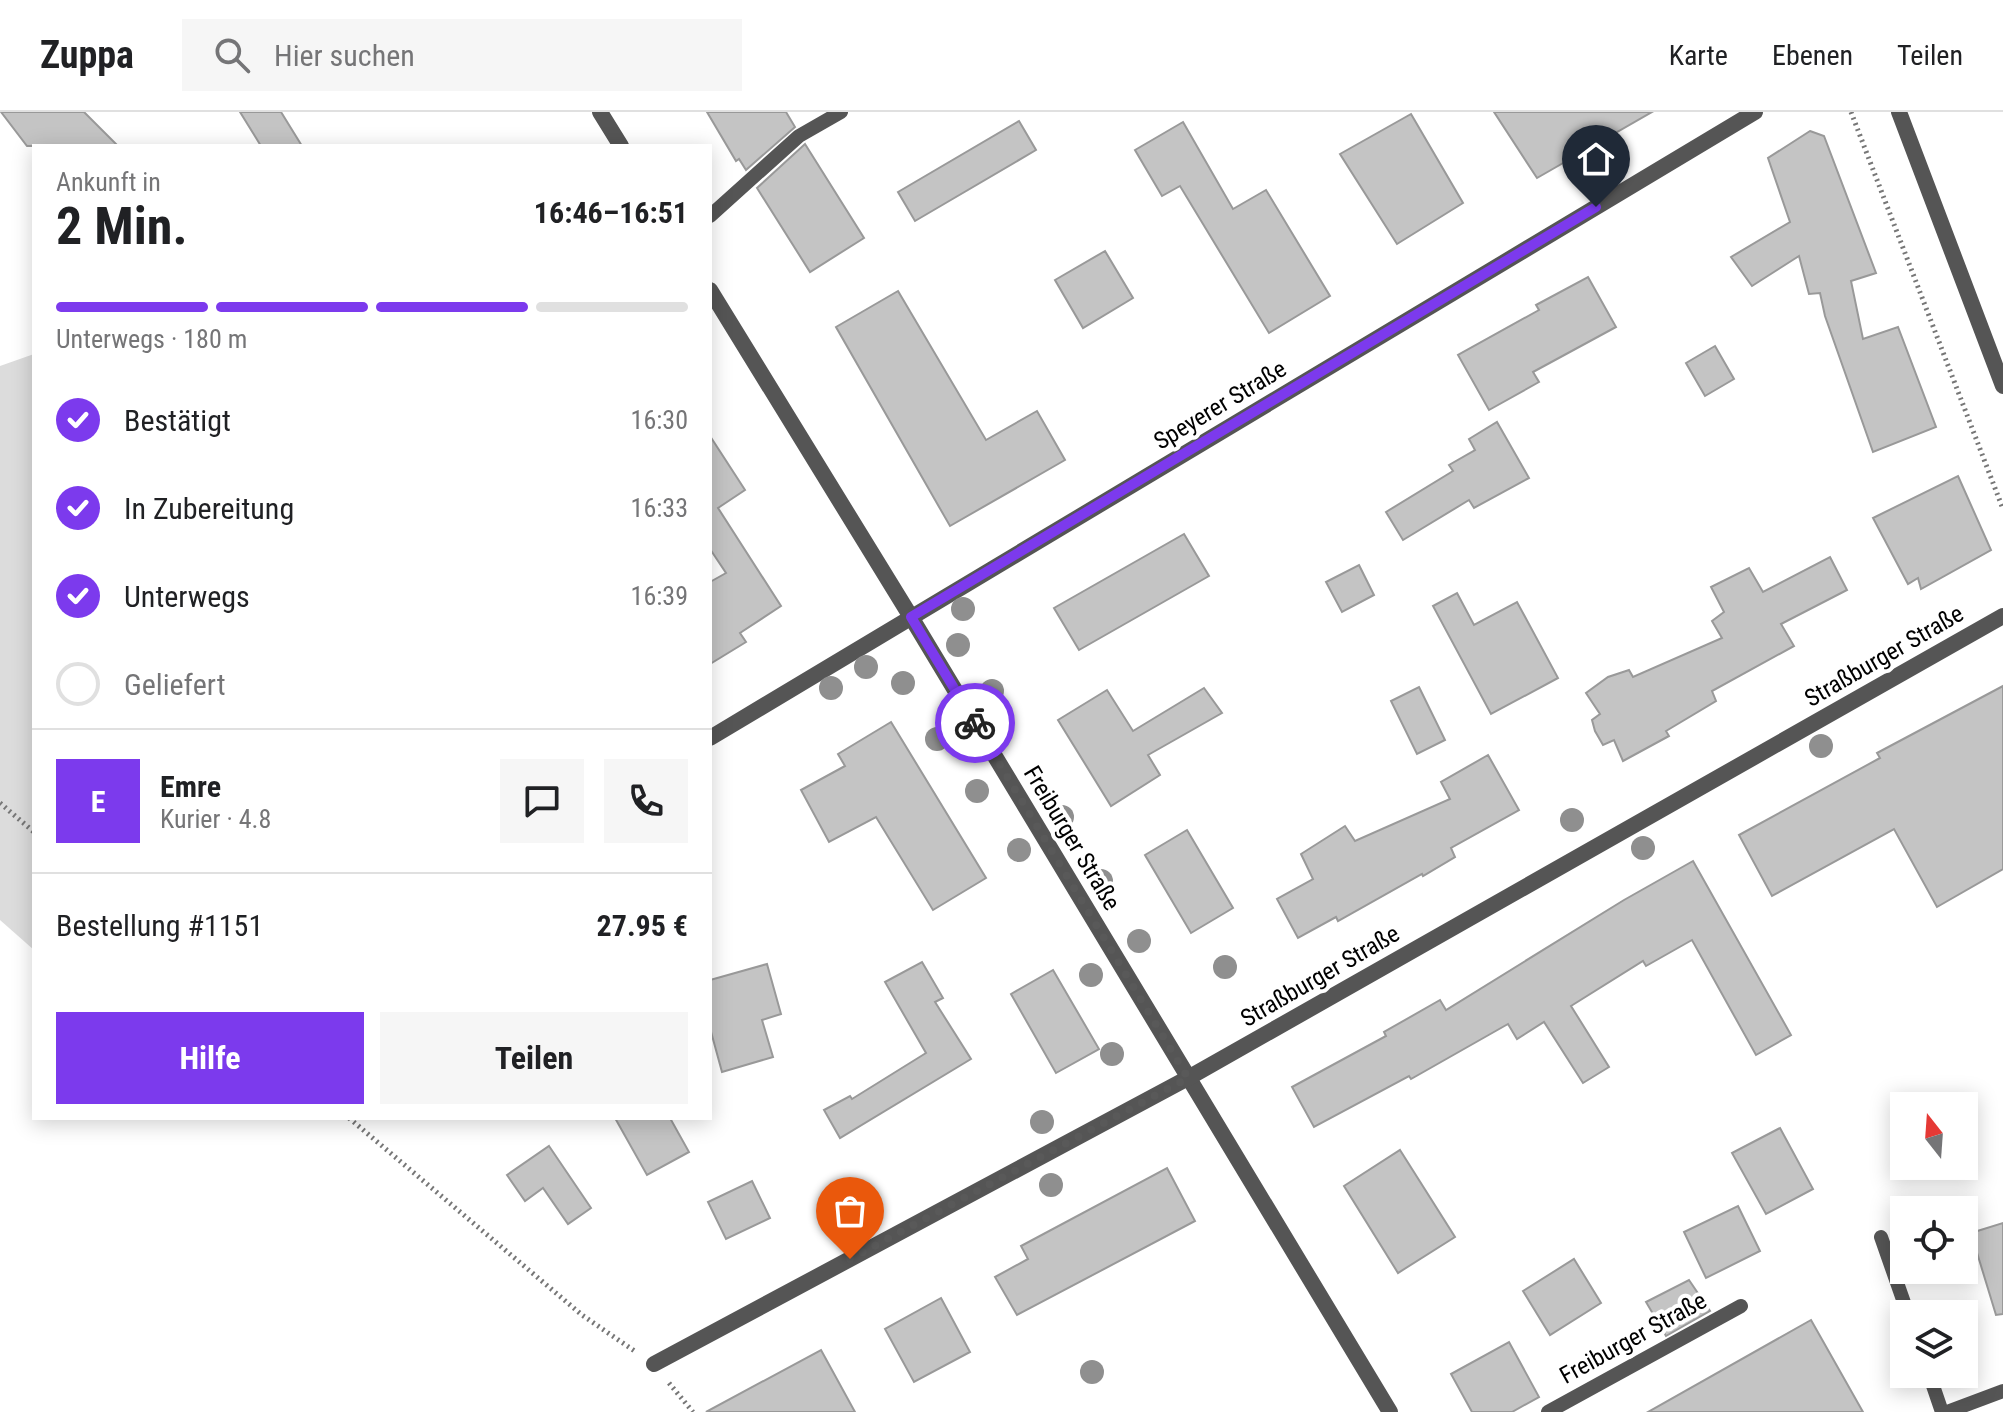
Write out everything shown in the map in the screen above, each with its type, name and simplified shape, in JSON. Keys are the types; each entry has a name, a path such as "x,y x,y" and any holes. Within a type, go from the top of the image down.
{"street":[{"path":"600,112 620,144"},
{"name":"Speyerer Straße","path":"712,737 1755,112"},
{"path":"1899,112 2003,386"},
{"name":"Freiburger Straße","path":"712,293 1390,1412"},
{"name":"Straßburger Straße","path":"654,1364 1188,1078 2003,616"}],"lane":[{"path":"712,214 799,136 841,112"},
{"path":"1881,1237 1903,1300"},
{"name":"Freiburger Straße","path":"1548,1412 1741,1306"},
{"path":"1935,1388 1945,1412 2003,1391"}],"path":[{"path":"1851,112 2003,509"},
{"path":"0,803 32,830"},
{"path":"351,1120 582,1315 654,1364 693,1412"}],"shaded area":[{"path":"32,355 32,948 0,920 0,366"}],"building":[{"path":"1,112 84,112 116,144 32,144 27,146"},
{"path":"240,112 281,112 301,144 260,144"},
{"path":"707,112 786,112 795,127 746,170 739,159 736,161"},
{"path":"1494,112 1652,112 1537,178"},
{"path":"1411,114 1463,203 1397,244 1340,154"},
{"path":"1019,121 1036,150 915,221 898,192"},
{"path":"1183,122 1233,209 1266,190 1330,296 1269,333 1180,186 1162,196 1135,150"},
{"path":"1810,131 1824,136 1876,273 1851,281 1863,339 1898,327 1936,427 1873,452 1825,316 1820,293 1809,294 1799,256 1752,286 1731,257 1790,222 1768,158"},
{"path":"805,144 864,238 810,272 757,188"},
{"path":"1105,251 1133,298 1083,328 1055,280"},
{"path":"1588,277 1616,327 1533,372 1539,382 1489,410 1458,355 1539,310 1536,305"},
{"path":"898,291 986,440 1037,411 1065,460 950,526 836,327"},
{"path":"1715,346 1734,379 1705,396 1686,363"},
{"path":"1497,422 1529,478 1474,508 1469,500 1403,540 1386,512 1453,471 1449,465 1475,450 1469,439"},
{"path":"712,439 745,490 718,508 781,606 740,633 746,642 712,663 712,581 726,573 712,552"},
{"path":"1958,476 1991,550 1921,589 1918,578 1908,584 1873,518"},
{"path":"1184,534 1209,576 1079,650 1054,608"},
{"path":"1830,557 1847,590 1781,624 1794,646 1712,691 1716,701 1666,731 1669,736 1623,761 1614,740 1603,745 1592,720 1600,714 1586,693 1608,677 1629,670 1633,677 1722,638 1712,621 1724,612 1711,587 1749,568 1763,592"},
{"path":"1359,565 1374,595 1342,612 1326,582"},
{"path":"1457,593 1474,625 1517,602 1558,678 1491,714 1433,606"},
{"path":"2003,686 2003,869 1937,907 1894,829 1772,896 1739,835 1880,758 1877,753"},
{"path":"1419,687 1445,740 1417,754 1391,701"},
{"path":"1204,688 1222,713 1148,755 1160,775 1111,806 1058,720 1107,690 1133,731"},
{"path":"891,722 986,878 933,910 876,817 829,842 801,790 845,766 838,754"},
{"path":"1488,755 1519,810 1451,848 1455,857 1423,876 1338,921 1336,917 1298,938 1277,899 1313,879 1301,854 1345,826 1355,841 1450,799 1441,782"},
{"path":"1187,830 1233,908 1191,933 1145,855"},
{"path":"1693,861 1791,1035 1756,1055 1692,940 1646,966 1643,961 1571,1006 1609,1067 1583,1083 1544,1022 1517,1039 1508,1024 1411,1079 1409,1076 1314,1127 1292,1087 1386,1036 1384,1032 1440,1000 1446,1010"},
{"path":"922,962 943,998 935,1002 971,1059 840,1138 824,1110 850,1096 852,1099 926,1053 885,982"},
{"path":"767,964 781,1014 762,1020 773,1057 722,1072 712,1035 712,979"},
{"path":"1053,970 1099,1049 1056,1073 1011,994"},
{"path":"616,1120 671,1120 689,1152 647,1175"},
{"path":"1780,1128 1813,1189 1766,1214 1732,1153"},
{"path":"549,1146 591,1208 568,1224 543,1188 525,1201 507,1175"},
{"path":"1400,1150 1455,1237 1398,1273 1344,1186"},
{"path":"1167,1168 1195,1221 1017,1315 995,1277 1028,1259 1021,1246"},
{"path":"752,1181 770,1218 726,1239 708,1202"},
{"path":"1738,1206 1760,1251 1706,1278 1684,1232"},
{"path":"2003,1223 2003,1314 1996,1315 1978,1256 1978,1231"},
{"path":"1574,1259 1601,1303 1550,1335 1523,1291"},
{"path":"1689,1280 1710,1311 1666,1336 1646,1302"},
{"path":"941,1298 970,1352 914,1382 885,1329"},
{"path":"1811,1320 1863,1412 1648,1412"},
{"path":"1509,1342 1539,1397 1512,1412 1472,1412 1451,1374"},
{"path":"821,1350 855,1412 706,1412"}],"way so far":[{"path":"850,1259 1188,1078 975,723"}],"route":[{"path":"975,723 911,617 1596,207"}]}
